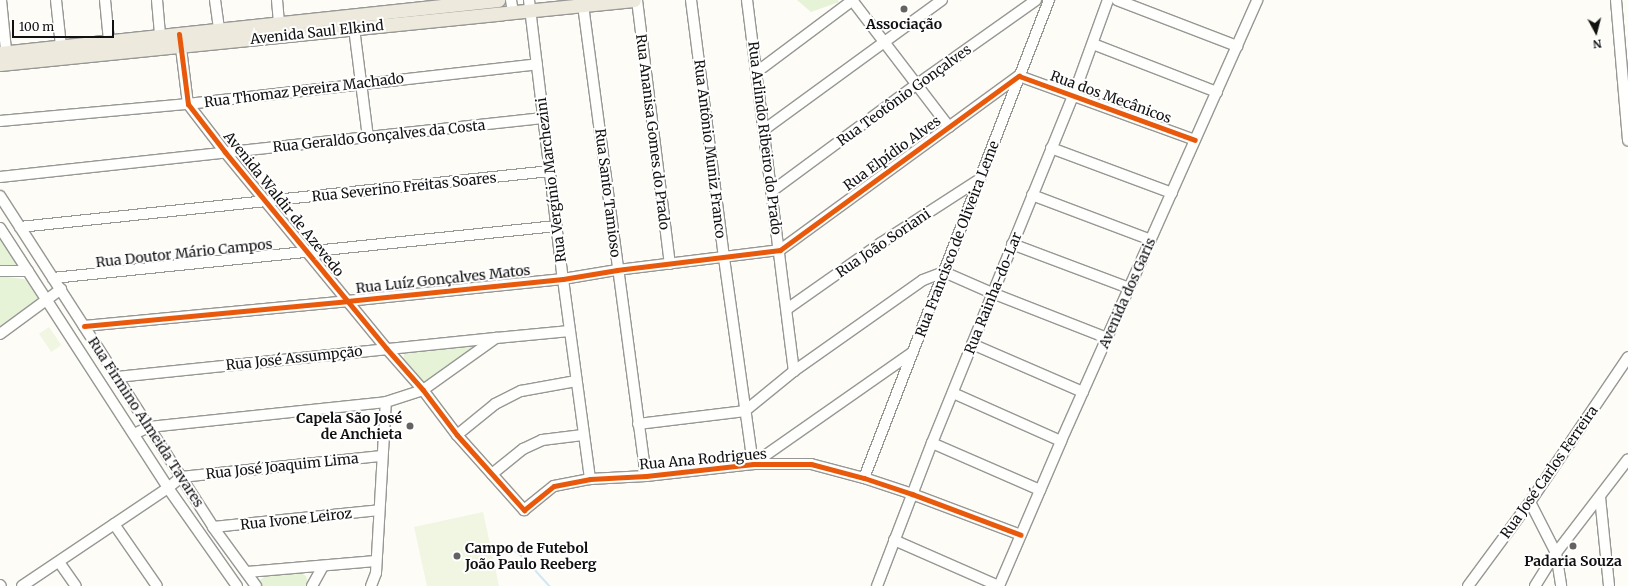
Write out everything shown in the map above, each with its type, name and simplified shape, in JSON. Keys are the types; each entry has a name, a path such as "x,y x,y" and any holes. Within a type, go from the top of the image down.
{"main road":[{"name":"Avenida Saul Elkind","path":"4,58 61,46 160,36 180,40 218,30 498,0"},
{"name":"Avenida Saul Elkind","path":"4,58 180,40 302,34 512,6 583,5 635,0"},
{"path":"302,21 302,34"}],"street":[{"path":"1,0 4,58"},
{"path":"56,0 61,46"},
{"path":"105,0 109,41"},
{"path":"157,0 160,36"},
{"path":"215,0 218,30"},
{"path":"277,0 279,23"},
{"name":"Rua Ananisa Gomes do Prado","path":"635,0 670,264"},
{"name":"Rua Antônio Muniz Franco","path":"691,0 724,258 753,464"},
{"name":"Rua Arlindo Ribeiro do Prado","path":"747,0 758,71 794,371"},
{"path":"758,71 852,0 949,127"},
{"path":"765,129 942,0"},
{"name":"Rua Teotônio Gonçalves","path":"772,191 916,85 1036,0"},
{"name":"Rua Francisco de Oliveira Leme","path":"864,478 1049,0"},
{"name":"Rua Rainha-do-Lar","path":"877,586 932,443 1093,44 1108,0"},
{"path":"1116,0 1237,46"},
{"name":"Avenida dos Garis","path":"999,586 1061,441 1258,0"},
{"path":"1616,0 1628,140"},
{"name":"Rua Vergínio Marchezini","path":"530,5 556,226 590,480"},
{"name":"Rua Santo Tamioso","path":"583,5 617,270 646,476"},
{"path":"354,28 368,137"},
{"path":"180,40 188,104"},
{"path":"1093,44 1217,92"},
{"name":"Rua Thomaz Pereira Machado","path":"0,121 188,104 537,64"},
{"name":"Rua dos Mecânicos","path":"1020,76 1195,140"},
{"name":"Rua Elpídio Alves","path":"780,250 1020,76"},
{"name":"Avenida Waldir de Azevedo","path":"188,104 307,253 423,390 457,435 524,510"},
{"name":"Rua Geraldo Gonçalves da Costa","path":"0,177 543,118"},
{"path":"1051,148 1172,193"},
{"name":"Rua Severino Freitas Soares","path":"20,227 550,171"},
{"name":"Rua João Soriani","path":"787,309 881,243 980,179"},
{"path":"1032,195 1151,240"},
{"name":"Rua Firmino Almeida Tavares","path":"0,196 213,527 256,586"},
{"name":"Rua Doutor Mário Campos","path":"53,278 307,253 556,226"},
{"name":"Rua Firmino Almeida Tavares","path":"0,228 168,488 237,586"},
{"path":"1012,244 1130,288"},
{"name":"Rua Luíz Gonçalves Matos","path":"84,326 563,279 617,270 780,250"},
{"path":"0,271 28,271"},
{"path":"638,424 745,411 794,371 922,280 944,272 992,293 1107,338"},
{"path":"0,334 61,289"},
{"name":"Rua José Assumpção","path":"117,377 386,348 570,331"},
{"path":"134,434 149,427 386,402 423,390 496,338"},
{"path":"972,344 1083,392"},
{"path":"753,464 913,352"},
{"name":"Rua José Carlos Ferreira","path":"1468,586 1530,502 1628,357"},
{"path":"457,435 495,404 521,390 576,381"},
{"path":"953,393 1061,441"},
{"path":"371,586 376,572 386,402"},
{"path":"492,474 522,450 542,440 583,435"},
{"path":"932,443 1040,490"},
{"name":"Rua José Joaquim Lima","path":"181,477 382,456"},
{"path":"1535,586 1556,553 1628,460"},
{"name":"Rua Ana Rodrigues","path":"524,510 554,486 590,480 646,476 753,464 811,464 864,478 912,494 1021,535"},
{"path":"22,586 60,562 168,488 181,477"},
{"path":"1600,497 1609,586"},
{"path":"1530,502 1556,553 1560,586"},
{"name":"Rua Ivone Leiroz","path":"213,527 379,510"},
{"path":"114,524 157,586"},
{"path":"894,540 999,586"},
{"path":"247,572 376,561"},
{"path":"60,562 76,586"},
{"path":"312,586 323,566"}],"green space":[{"path":"797,0 838,0 839,2 811,12"},
{"path":"0,238 17,265 0,266"},
{"path":"0,276 30,280 42,300 0,332"},
{"path":"49,327 61,345 51,352 39,334"},
{"path":"475,345 475,348 426,382 421,381 403,360 405,351"},
{"name":"Campo de Futebol João Paulo Reeberg","path":"483,512 499,586 427,586 414,527"},
{"path":"293,571 299,572 306,576 309,586 258,586 258,581 266,576"}],"waterway":[{"path":"509,547 524,558 549,586"}],"cycle path":[{"path":"179,34 188,104 225,152 386,348 423,390 457,435 524,510 554,486 590,479 646,476 753,464 811,464 864,478 912,494 1021,535"},
{"path":"84,326 563,279 617,270 780,250 1019,76 1195,140"}],"place":[{"name":"Associação","path":"904,9"},
{"name":"Capela São José de Anchieta","path":"410,426"},
{"name":"Padaria Souza","path":"1573,546"},
{"name":"Campo de Futebol João Paulo Reeberg","path":"457,556"}]}
